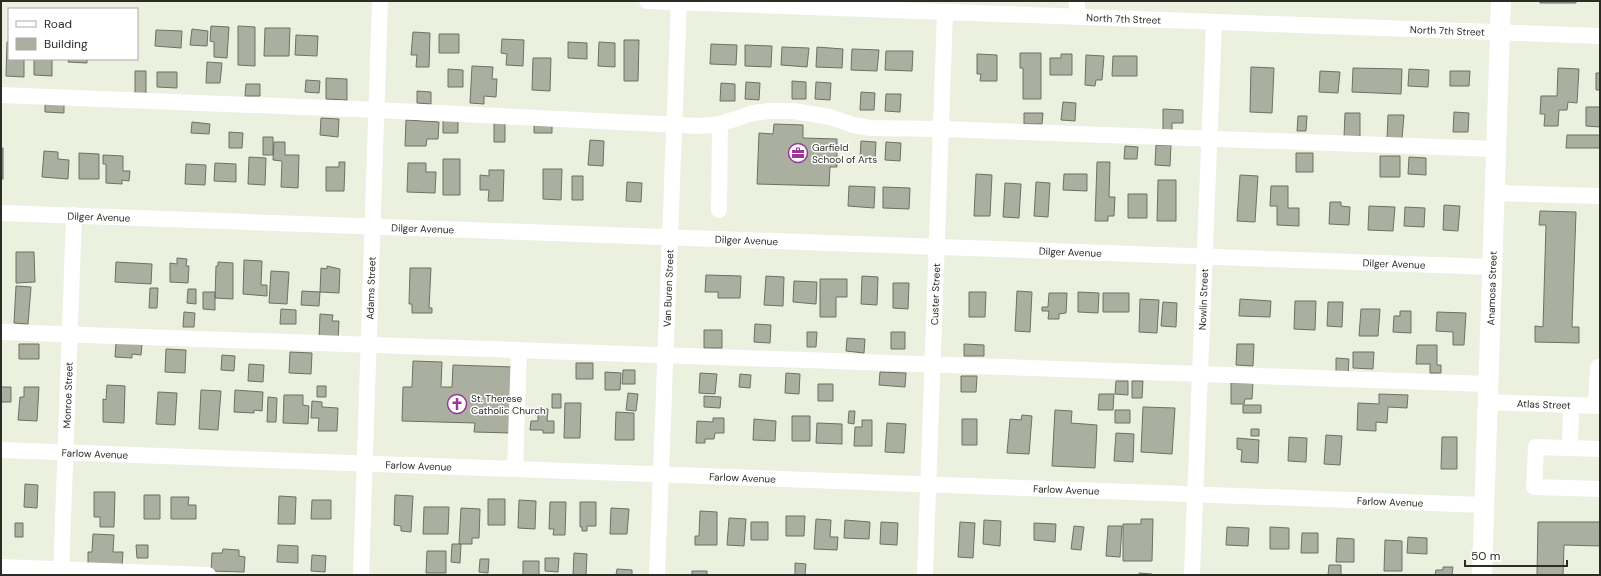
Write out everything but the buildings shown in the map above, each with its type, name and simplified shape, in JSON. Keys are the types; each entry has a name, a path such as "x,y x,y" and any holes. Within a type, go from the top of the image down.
{"main road":[{"name":"Anamosa Street","path":"1482,575 1501,1"}],"street":[{"name":"Adams Street","path":"361,575 380,1"},
{"name":"North 7th Street","path":"647,1 1600,36"},
{"path":"1077,1 1077,17"},
{"name":"Van Buren Street","path":"658,575 679,2"},
{"name":"Custer Street","path":"925,575 945,13"},
{"name":"Nowlin Street","path":"1192,575 1214,23"},
{"path":"1,95 376,110 674,125 720,124 753,113 794,111 830,118 853,126 871,128 940,129 1496,148"},
{"path":"719,210 720,124"},
{"path":"1494,193 1600,196"},
{"name":"Dilger Avenue","path":"1,213 1491,267"},
{"name":"Monroe Street","path":"61,572 74,215"},
{"name":"Atlas Street","path":"1,332 368,343 666,356 932,364 1200,375 1488,393 1571,405 1598,406"},
{"path":"515,469 519,350"},
{"path":"1598,367 1598,406"},
{"path":"1570,448 1571,405"},
{"path":"1600,449 1536,447 1534,487 1600,489"},
{"name":"Farlow Avenue","path":"1,450 928,485 1195,493 1484,505"},
{"path":"1,567 61,572 208,575"}],"place":[{"name":"Garfield School of Arts","path":"798,153"},
{"name":"St. Therese Catholic Church","path":"457,404"}]}
